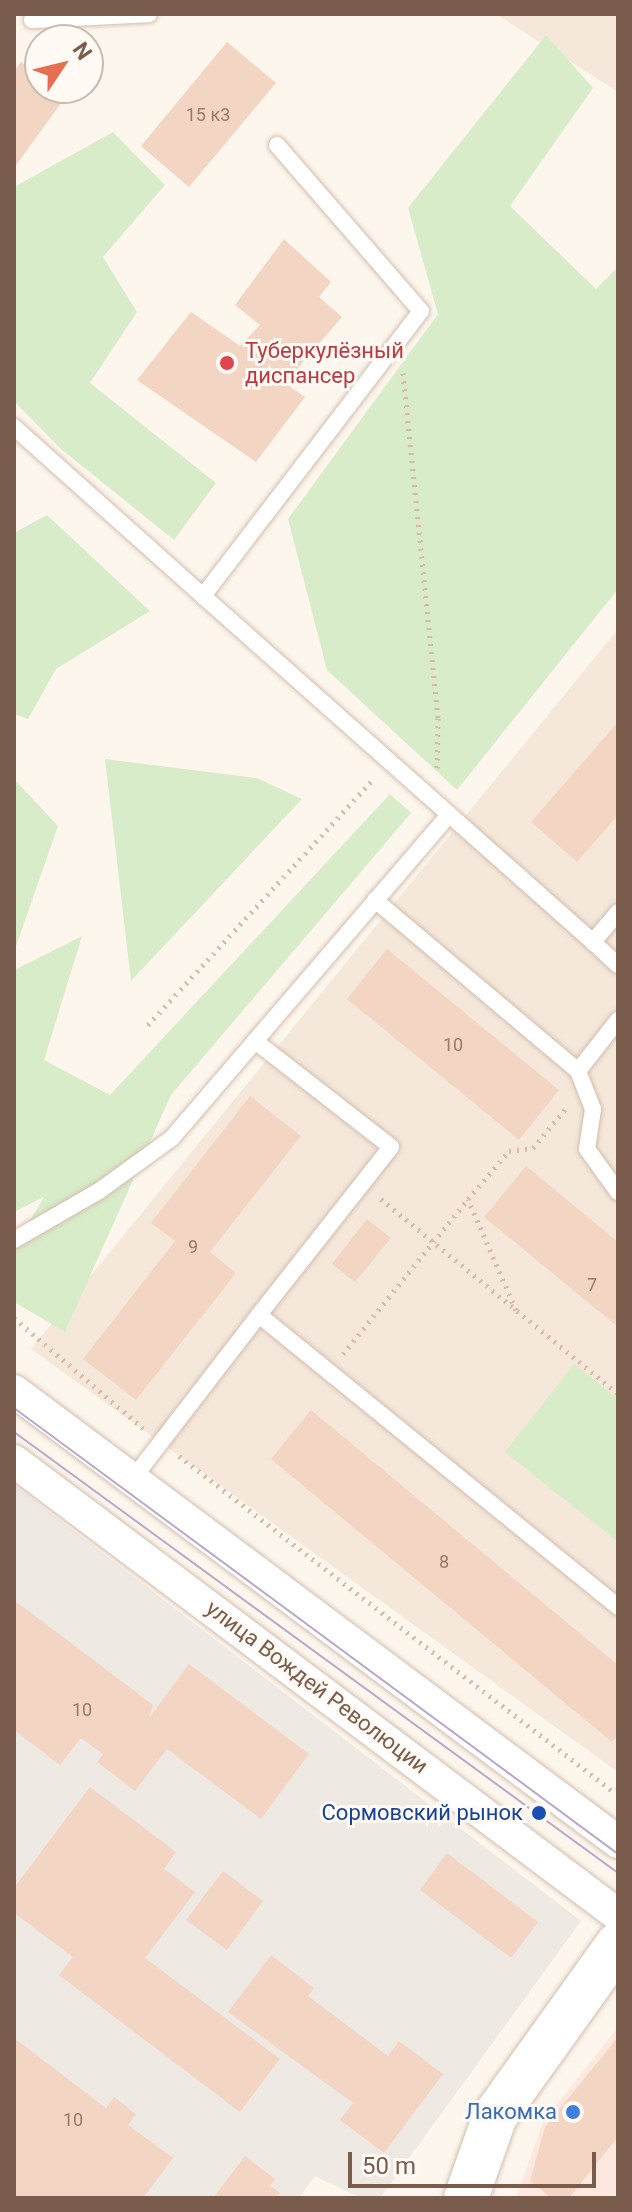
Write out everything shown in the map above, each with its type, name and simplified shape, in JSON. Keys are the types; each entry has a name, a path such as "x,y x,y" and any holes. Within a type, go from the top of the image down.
{"street":[{"path":"14,1391 618,1842"},
{"name":"улица Вождей Революции","path":"14,1461 618,1915"},
{"path":"466,2198 495,2116 618,1944"}],"lane":[{"path":"32,20 149,14"},
{"path":"203,596 421,311 277,145"},
{"path":"14,427 442,812 618,965"},
{"path":"14,1240 172,1138 375,900 442,812"},
{"path":"375,900 581,1078 593,1109 587,1149 618,1192"},
{"path":"593,942 618,912"},
{"path":"581,1078 618,1020"},
{"path":"131,1481 159,1441 391,1147 255,1041"},
{"path":"259,1315 618,1607"}],"path":[{"path":"399,337 438,718 442,812"},
{"path":"148,1025 389,762"},
{"path":"329,1372 509,1151 533,1148 581,1078"},
{"path":"363,1184 618,1394"},
{"path":"468,1199 516,1310"},
{"path":"14,1318 159,1441 617,1792"}],"shaded area":[{"path":"496,14 618,14 618,92"},
{"path":"618,629 618,1772 31,1349"},
{"path":"14,1485 581,1921 380,2198 361,2198 315,2176 299,2198 14,2198"},
{"path":"618,2027 618,2198 516,2198 543,2122"}],"green space":[{"path":"546,35 593,88 510,206 596,289 618,267 618,589 457,790 327,670 288,519 438,314 408,208"},
{"path":"113,132 165,185 103,257 137,312 90,383 216,483 174,540 61,449 14,401 14,187"},
{"path":"47,515 150,611 56,669 28,719 14,714 14,533"},
{"path":"105,759 257,778 302,799 131,981"},
{"path":"14,779 58,826 14,952"},
{"path":"390,794 411,813 171,1095 65,1332 14,1302 14,1248 44,1197 14,1212 14,970 82,936 44,1060 110,1095"},
{"path":"574,1364 618,1399 618,1542 505,1452"}],"building":[{"path":"227,42 276,83 189,187 141,146"},
{"path":"21,62 24,64 24,104 60,104 14,168 14,71"},
{"name":"Туберкулёзный диспансер","path":"284,239 331,282 319,297 342,317 285,383 305,397 256,462 137,380 191,312 240,346 260,325 235,305"},
{"path":"618,722 618,815 577,862 531,822"},
{"path":"387,949 559,1090 519,1140 347,999"},
{"path":"250,1096 301,1136 210,1252 236,1273 136,1400 83,1359 175,1241 151,1223"},
{"path":"526,1166 618,1242 618,1327 484,1217"},
{"path":"367,1219 391,1238 355,1282 332,1264"},
{"path":"311,1410 618,1665 618,1735 612,1742 271,1459"},
{"path":"14,1600 153,1705 149,1718 189,1664 309,1754 261,1819 167,1749 135,1791 97,1762 103,1754 81,1738 60,1765 14,1730"},
{"path":"90,1787 176,1852 164,1869 195,1892 145,1958 280,2059 240,2112 59,1975 73,1957 14,1913 14,1888"},
{"path":"447,1853 538,1922 511,1958 420,1890"},
{"path":"223,1871 263,1901 227,1950 186,1920"},
{"path":"271,1955 314,1988 308,1996 388,2056 399,2041 443,2074 384,2153 340,2120 353,2103 228,2012"},
{"path":"618,2037 618,2137 569,2198 551,2198 530,2181 545,2127"},
{"path":"14,2038 106,2108 114,2097 136,2114 128,2125 173,2158 143,2198 14,2198"},
{"path":"245,2156 275,2179 270,2186 280,2193 276,2198 213,2198"}],"tram line":[{"path":"14,1408 618,1854"},
{"path":"14,1432 618,1873"}],"place":[{"name":"Туберкулёзный диспансер","path":"227,363"},
{"name":"Сормовский рынок","path":"539,1813"},
{"name":"Лакомка","path":"573,2112"}]}
